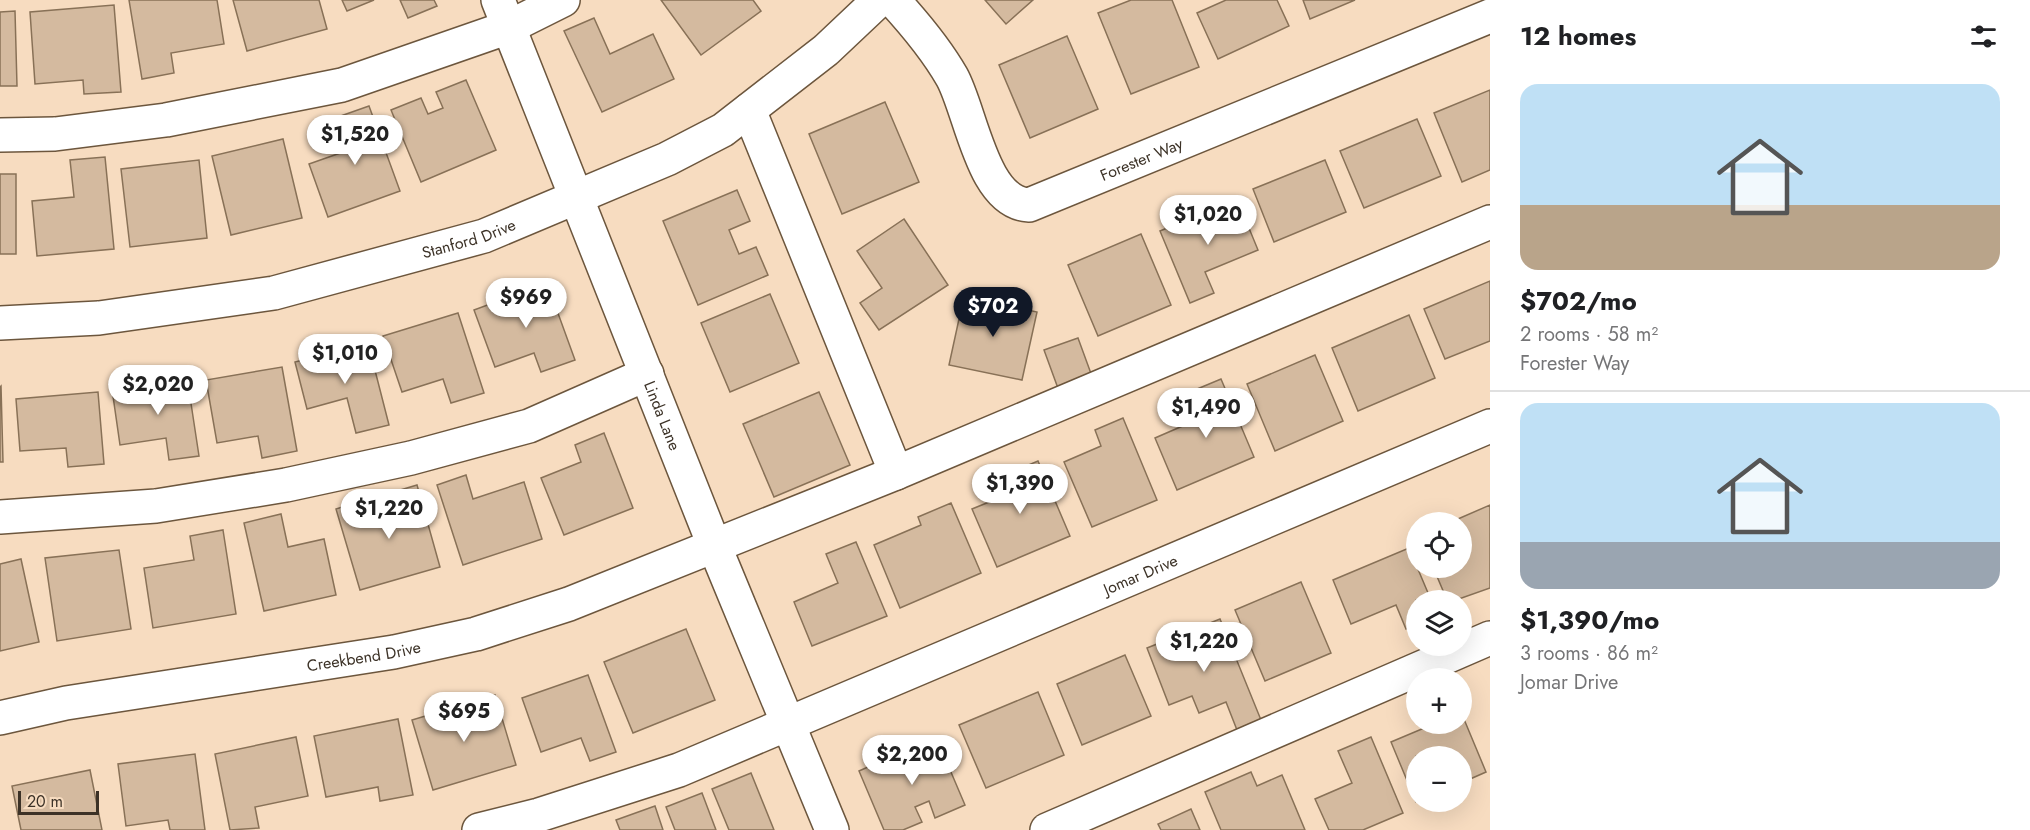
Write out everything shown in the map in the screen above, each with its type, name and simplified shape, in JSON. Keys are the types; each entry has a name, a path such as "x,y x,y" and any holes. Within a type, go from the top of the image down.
{"street":[{"path":"0,135 56,134 166,120 342,85 503,14 563,0"},
{"name":"Stanford Drive","path":"0,323 99,318 274,293 484,236 667,159 723,130 826,50 879,0"},
{"name":"Forester Way","path":"893,0 918,28 953,78 988,170 1004,195 1019,205 1029,205 1490,16"},
{"name":"Linda Lane","path":"503,14 714,545 832,830"},
{"path":"749,110 896,473"},
{"name":"Creekbend Drive","path":"0,717 66,703 394,652 476,634 569,604 896,473 1490,222"},
{"path":"0,517 156,506 286,484 411,458 529,426 647,374"},
{"name":"Jomar Drive","path":"479,830 539,815 679,770 1490,426"},
{"path":"1047,830 1490,638"}],"building":[{"path":"129,0 217,0 224,44 171,53 174,73 142,79"},
{"path":"233,0 319,0 327,29 247,51"},
{"path":"342,0 374,0 347,11"},
{"path":"400,0 434,0 437,6 408,18"},
{"path":"661,0 753,0 761,11 701,55"},
{"path":"985,0 1033,0 1006,24"},
{"path":"1131,0 1172,0 1199,67 1131,94 1098,13"},
{"path":"1226,0 1277,0 1289,26 1218,59 1197,13"},
{"path":"1303,0 1355,0 1310,19"},
{"path":"114,5 121,92 84,94 83,80 35,84 30,12"},
{"path":"15,11 17,86 0,86 0,12"},
{"path":"594,18 610,54 653,34 674,79 602,112 564,31"},
{"path":"1067,36 1098,109 1030,138 999,65"},
{"path":"466,80 496,150 421,182 391,110 421,98 428,114 443,108 436,92"},
{"path":"1490,90 1490,170 1462,182 1434,113"},
{"path":"885,102 919,182 842,214 809,134"},
{"path":"369,106 400,191 328,217 309,164 346,151 335,118"},
{"path":"1417,119 1441,176 1364,208 1340,151"},
{"path":"283,139 302,218 231,235 212,156"},
{"path":"105,157 114,249 37,256 32,201 74,197 70,160"},
{"path":"199,160 207,238 130,247 121,169"},
{"path":"1325,160 1346,212 1274,242 1253,189"},
{"path":"0,174 16,174 16,254 0,254"},
{"path":"737,190 750,221 729,230 739,254 756,247 768,275 698,305 663,221"},
{"path":"1237,199 1258,250 1205,272 1214,293 1190,303 1160,231"},
{"path":"904,219 948,285 879,330 860,303 882,288 857,251"},
{"path":"1141,234 1171,305 1098,336 1068,265"},
{"path":"1490,281 1490,341 1445,359 1424,309"},
{"path":"547,283 575,360 541,372 534,353 495,367 474,310"},
{"path":"770,294 799,363 730,392 701,323"},
{"path":"964,296 1037,312 1022,380 949,365"},
{"path":"458,313 484,393 451,403 443,379 402,392 383,336"},
{"path":"1409,315 1435,378 1358,411 1332,348"},
{"path":"1078,338 1093,379 1059,391 1044,350"},
{"path":"368,343 389,425 356,433 347,398 307,409 295,362"},
{"path":"1315,355 1343,421 1275,451 1247,384"},
{"path":"282,367 297,451 262,458 258,436 217,443 206,380"},
{"path":"187,377 199,456 169,460 166,438 120,445 112,389"},
{"path":"1221,379 1254,457 1177,490 1155,438 1201,418 1190,392"},
{"path":"1,386 3,462 0,462"},
{"path":"98,392 104,464 68,467 66,448 20,451 16,399"},
{"path":"819,392 850,465 774,497 743,424"},
{"path":"1123,418 1157,500 1092,527 1064,462 1101,446 1095,430"},
{"path":"604,433 633,508 564,535 541,478 581,462 575,445"},
{"path":"1038,461 1070,536 997,567 972,509 994,500 986,483"},
{"path":"466,475 473,499 524,482 542,539 463,565 437,485"},
{"path":"417,485 440,567 360,590 336,509 365,500 372,522 394,516 387,494"},
{"path":"951,503 981,573 900,608 874,545 921,525 918,517"},
{"path":"1490,505 1490,588 1472,594 1472,590 1443,590 1438,578 1472,578 1472,513"},
{"path":"281,514 288,547 324,539 336,595 264,611 244,523"},
{"path":"223,530 236,614 153,628 144,568 194,560 190,536"},
{"path":"856,542 887,616 812,646 794,602 838,583 826,554"},
{"path":"1406,549 1406,578 1422,578 1427,590 1406,590 1406,629 1396,605 1351,624 1333,580"},
{"path":"119,550 131,629 57,641 45,558"},
{"path":"21,559 39,642 0,651 0,564"},
{"path":"1301,582 1331,653 1265,681 1235,610"},
{"path":"1220,619 1261,720 1237,730 1226,702 1199,713 1192,696 1169,705 1147,648"},
{"path":"686,629 715,700 633,733 604,662"},
{"path":"1125,655 1151,716 1082,745 1057,684"},
{"path":"588,675 616,752 590,761 581,738 541,752 522,698"},
{"path":"1038,692 1064,755 986,788 959,725"},
{"path":"495,695 516,765 433,790 412,720"},
{"path":"398,719 413,795 380,801 378,787 326,797 314,736"},
{"path":"1410,734 1470,734 1486,772 1472,778 1472,746 1406,746 1406,778 1391,742"},
{"path":"296,737 308,796 255,807 259,828 230,830 215,754"},
{"path":"936,737 965,805 935,818 929,801 915,807 922,822 903,830 884,830 859,771"},
{"path":"1371,737 1403,813 1363,830 1329,830 1315,799 1352,783 1338,751"},
{"path":"195,754 205,830 170,830 168,820 126,826 118,764"},
{"path":"90,770 102,830 21,830 12,786"},
{"path":"1251,772 1257,786 1282,775 1305,830 1221,830 1205,792"},
{"path":"751,773 774,830 729,830 712,789"},
{"path":"702,793 716,830 675,830 666,807"},
{"path":"655,806 663,830 620,830 616,820"},
{"path":"1191,809 1200,830 1161,830 1158,824"}]}
